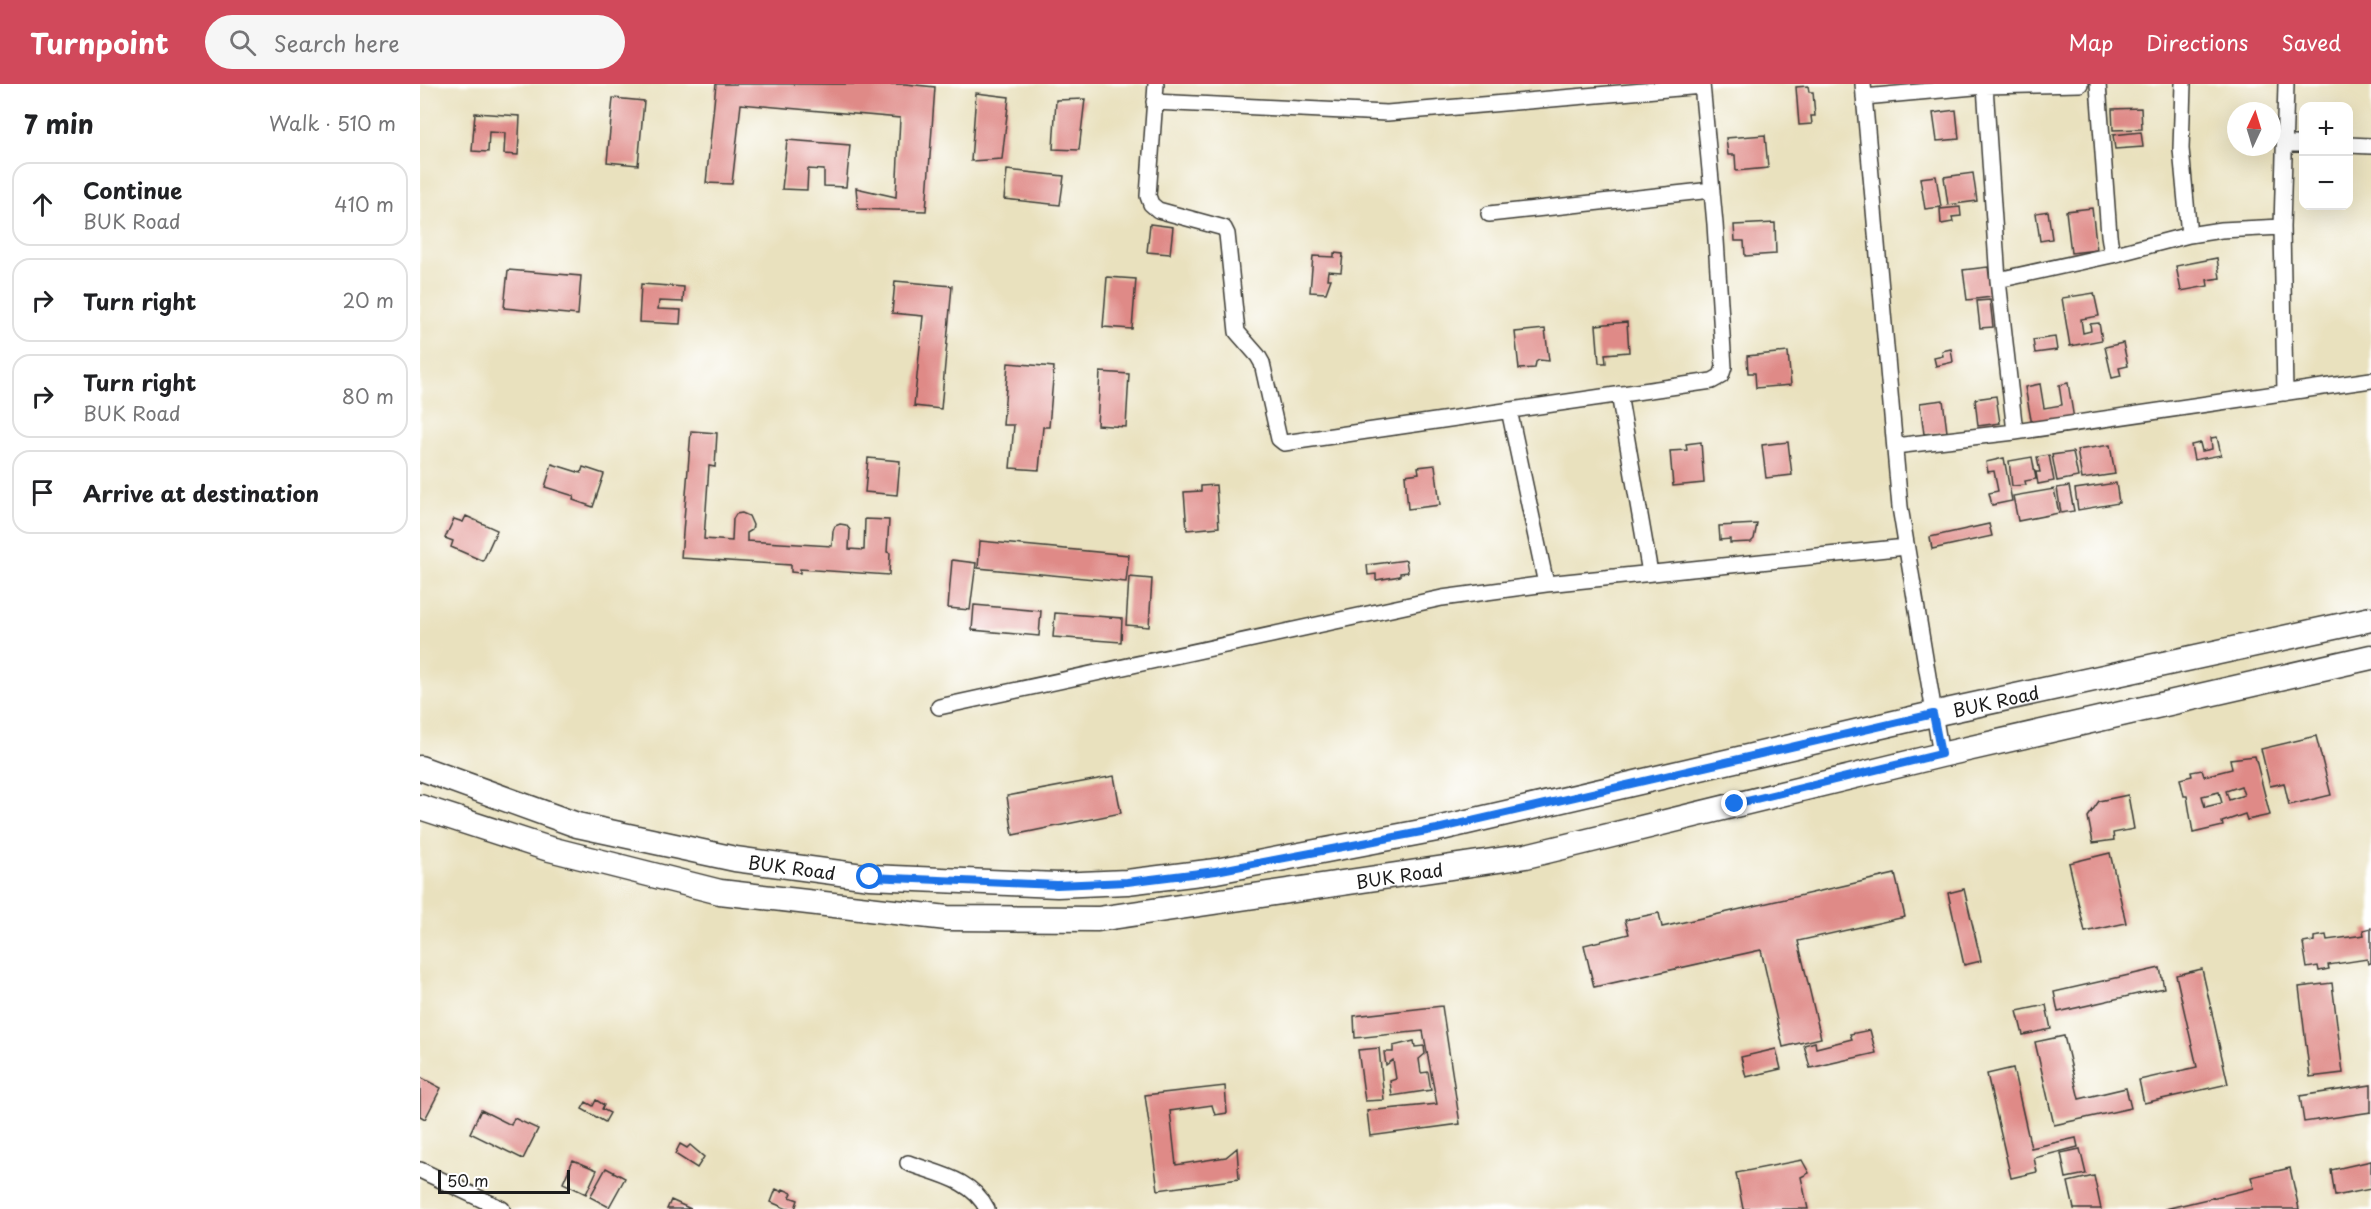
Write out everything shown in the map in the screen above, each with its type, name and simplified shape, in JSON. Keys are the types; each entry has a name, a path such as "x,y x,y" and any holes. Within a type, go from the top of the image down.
{"main road":[{"name":"BUK Road","path":"420,768 577,825 735,859 870,877 1057,885 1127,882 1216,871 1437,829 1933,714 2371,619"},
{"name":"BUK Road","path":"420,807 546,848 720,892 947,918 1098,919 1526,856 1941,754 2371,657"}],"street":[{"path":"1154,102 1387,112 1702,85 1712,190 1724,367 1720,376 1712,381 1284,443 1279,439 1262,363 1237,332 1227,234 1224,228 1158,210 1151,204 1148,196 1154,102 1156,84"},
{"path":"1941,754 1900,507 1864,90 2080,84"},
{"path":"2098,84 2112,255"},
{"path":"2183,84 2181,149 2189,235"},
{"path":"2285,393 2282,227 2286,84"},
{"path":"1985,86 1998,280 2015,432"},
{"path":"2286,144 2299,144"},
{"path":"2353,145 2371,146"},
{"path":"1489,214 1712,190"},
{"path":"1998,280 2112,255 2189,235 2221,230 2282,227"},
{"path":"1895,446 2015,432 2371,380"},
{"path":"1619,394 1650,573"},
{"path":"1509,410 1546,584"},
{"path":"939,707 1442,598 1546,584 1906,547"},
{"path":"908,1163 962,1182 973,1189 987,1209"},
{"path":"420,1170 502,1209"}],"building":[{"path":"716,84 905,84 935,87 926,211 858,209 856,188 896,197 900,118 741,104 732,184 706,183"},
{"path":"1808,86 1809,92 1813,92 1815,116 1811,116 1812,124 1799,125 1796,87"},
{"path":"976,93 1009,97 1002,159 971,161"},
{"path":"613,98 644,101 638,165 607,162"},
{"path":"1085,99 1079,150 1053,149 1056,100"},
{"path":"2141,108 2142,129 2113,130 2112,109"},
{"path":"1956,110 1959,139 1937,141 1933,113"},
{"path":"475,113 520,116 518,155 504,154 505,133 489,132 488,152 472,151"},
{"path":"2141,132 2143,147 2115,149 2113,135"},
{"path":"1765,135 1768,168 1736,171 1735,155 1728,155 1726,138"},
{"path":"787,140 850,145 846,187 824,186 824,170 808,169 807,190 782,189"},
{"path":"1007,170 1064,176 1060,205 1004,199"},
{"path":"1973,173 1977,201 1948,205 1944,177"},
{"path":"1936,176 1941,207 1925,209 1920,178"},
{"path":"1960,207 1961,216 1952,217 1953,222 1941,224 1940,209"},
{"path":"2092,208 2097,250 2071,253 2066,211"},
{"path":"2048,211 2052,239 2040,241 2036,213"},
{"path":"1775,223 1776,254 1745,256 1744,241 1735,241 1734,225"},
{"path":"1150,224 1173,227 1170,254 1147,252"},
{"path":"1334,253 1343,254 1341,272 1328,271 1327,279 1331,279 1326,293 1310,292 1313,256 1334,257"},
{"path":"2217,258 2220,278 2207,280 2208,286 2181,291 2176,266"},
{"path":"1988,267 1992,297 1967,300 1963,270"},
{"path":"508,270 581,276 578,315 504,308"},
{"path":"1107,277 1136,279 1132,329 1103,327"},
{"path":"895,281 952,286 941,409 914,406 923,316 892,313"},
{"path":"641,284 684,287 683,302 659,301 658,309 681,310 680,324 639,322"},
{"path":"2094,293 2099,316 2081,319 2083,333 2091,331 2090,324 2099,323 2102,340 2070,346 2062,298"},
{"path":"1990,300 1993,327 1980,328 1977,301"},
{"path":"1627,322 1629,352 1605,354 1606,363 1599,363 1596,325"},
{"path":"1545,329 1549,361 1539,360 1535,368 1519,369 1515,332"},
{"path":"2055,337 2057,350 2035,353 2033,340"},
{"path":"2123,343 2128,366 2119,368 2121,376 2112,378 2105,347"},
{"path":"1951,349 1953,362 1936,366 1934,358 1943,356 1942,351"},
{"path":"1788,352 1791,385 1756,388 1755,373 1748,373 1747,356"},
{"path":"1008,363 1054,367 1049,427 1043,427 1039,470 1010,468 1014,425 1003,425"},
{"path":"1100,372 1129,374 1126,427 1097,425"},
{"path":"2068,383 2074,419 2032,425 2025,387 2040,384 2044,408 2062,405 2059,385"},
{"path":"1996,396 2000,423 1978,426 1975,399"},
{"path":"1943,400 1947,432 1924,434 1920,403"},
{"path":"691,431 717,433 715,467 709,466 704,539 732,541 733,519 736,514 742,513 749,516 753,525 752,530 747,533 747,541 832,546 833,531 835,526 840,524 846,525 850,530 849,549 864,550 865,519 889,520 887,552 890,553 889,575 800,569 800,573 791,572 791,565 681,558"},
{"path":"2217,437 2221,455 2194,460 2191,445 2200,443 2202,451 2212,449 2211,438"},
{"path":"1701,442 1704,483 1673,486 1670,451 1687,450 1686,444"},
{"path":"1788,442 1792,475 1766,478 1762,445"},
{"path":"2110,445 2115,474 2082,479 2077,450"},
{"path":"2073,452 2078,477 2057,481 2052,455"},
{"path":"2049,455 2054,481 2038,484 2036,472 2040,472 2037,457"},
{"path":"2032,457 2036,479 2025,481 2026,485 2012,486 2009,461"},
{"path":"868,458 900,461 897,495 865,492"},
{"path":"2004,458 2012,501 1992,505 1989,493 1998,491 1994,471 1988,472 1986,462"},
{"path":"552,464 581,473 583,467 604,474 593,507 573,500 574,496 545,487"},
{"path":"1435,465 1440,505 1408,509 1405,475 1419,473 1418,467"},
{"path":"2116,483 2119,503 2078,510 2075,489"},
{"path":"1216,485 1219,527 1187,530 1184,492 1201,491 1201,486"},
{"path":"2069,486 2074,511 2061,513 2057,488"},
{"path":"2054,489 2059,513 2018,521 2013,496"},
{"path":"466,516 497,530 483,561 451,547 453,541 445,538 454,519 463,522"},
{"path":"1757,524 1754,539 1751,542 1730,543 1730,539 1720,540 1719,526"},
{"path":"1989,524 1992,536 1932,549 1930,537"},
{"path":"980,541 1129,555 1126,582 978,568"},
{"path":"952,560 976,563 970,610 948,608"},
{"path":"1406,560 1408,572 1400,573 1400,576 1376,580 1376,574 1368,575 1367,565"},
{"path":"1129,577 1152,579 1149,627 1126,625"},
{"path":"974,605 1041,611 1039,636 972,630"},
{"path":"1055,613 1122,618 1121,642 1053,637"},
{"path":"2316,736 2331,795 2289,805 2284,783 2270,786 2261,749"},
{"path":"2255,756 2270,815 2247,820 2245,814 2222,822 2223,826 2193,833 2187,796 2184,796 2180,779 2192,776 2191,772 2202,770 2204,776 2232,769 2230,759","holes":["2241,786 2244,795 2229,800 2226,791","2219,792 2222,803 2205,807 2202,796"]},
{"path":"1114,776 1121,813 1013,835 1007,796"},
{"path":"2128,795 2134,829 2113,833 2114,840 2093,843 2088,817 2099,801"},
{"path":"2110,853 2126,923 2085,932 2069,863"},
{"path":"1895,874 1905,917 1798,941 1821,1038 1783,1047 1761,950 1594,987 1584,945 1629,934 1625,920 1659,913 1662,927"},
{"path":"1964,889 1981,961 1964,965 1948,893"},
{"path":"2371,928 2371,963 2368,964 2367,959 2328,965 2329,969 2319,971 2318,966 2307,968 2303,943 2314,941 2314,937 2326,935 2327,940 2364,935 2363,930"},
{"path":"2160,968 2164,988 2058,1012 2054,992"},
{"path":"2202,969 2228,1084 2144,1103 2139,1080 2197,1067 2176,975"},
{"path":"2332,983 2343,1073 2310,1077 2299,987"},
{"path":"2046,1005 2051,1029 2023,1035 2017,1011"},
{"path":"1442,1006 1460,1124 1370,1136 1367,1111 1437,1104 1423,1031 1355,1038 1354,1016"},
{"path":"1870,1030 1876,1053 1810,1068 1804,1045 1815,1042 1816,1048 1852,1039 1850,1034"},
{"path":"2064,1036 2079,1099 2126,1088 2131,1108 2054,1125 2035,1042"},
{"path":"1414,1041 1415,1047 1424,1046 1425,1054 1419,1059 1421,1073 1428,1072 1431,1090 1392,1096 1390,1081 1396,1079 1393,1060 1386,1065 1384,1052 1393,1052 1393,1046"},
{"path":"1379,1048 1384,1100 1365,1101 1358,1050"},
{"path":"1776,1049 1781,1069 1746,1077 1741,1057"},
{"path":"2013,1068 2031,1148 2076,1138 2078,1147 2034,1158 2037,1172 2011,1178 1987,1074"},
{"path":"420,1077 441,1088 425,1119 420,1116"},
{"path":"2371,1085 2371,1112 2304,1122 2300,1096"},
{"path":"1225,1086 1227,1113 1215,1115 1212,1105 1170,1111 1176,1165 1226,1157 1237,1148 1239,1179 1158,1190 1145,1095"},
{"path":"596,1100 604,1105 602,1109 610,1113 605,1122 582,1109 586,1102 593,1106"},
{"path":"481,1110 511,1125 514,1118 538,1129 523,1159 470,1133"},
{"path":"680,1144 687,1148 690,1145 704,1157 697,1168 675,1154"},
{"path":"2080,1149 2086,1174 2066,1178 2061,1153"},
{"path":"573,1160 597,1170 586,1194 563,1183"},
{"path":"1802,1160 1809,1173 1801,1177 1808,1209 1743,1209 1736,1173"},
{"path":"2371,1161 2371,1189 2335,1196 2331,1170"},
{"path":"606,1168 625,1178 609,1207 590,1197"},
{"path":"2290,1168 2299,1209 2165,1209 2254,1188 2251,1177"},
{"path":"2094,1176 2101,1209 2074,1209 2068,1182"},
{"path":"776,1189 792,1193 790,1197 798,1200 795,1209 787,1209 771,1202"},
{"path":"671,1200 691,1209 667,1209"}],"route":[{"path":"870,877 1057,885 1127,882 1216,871 1437,829 1933,714 1941,754 1735,804"}]}
